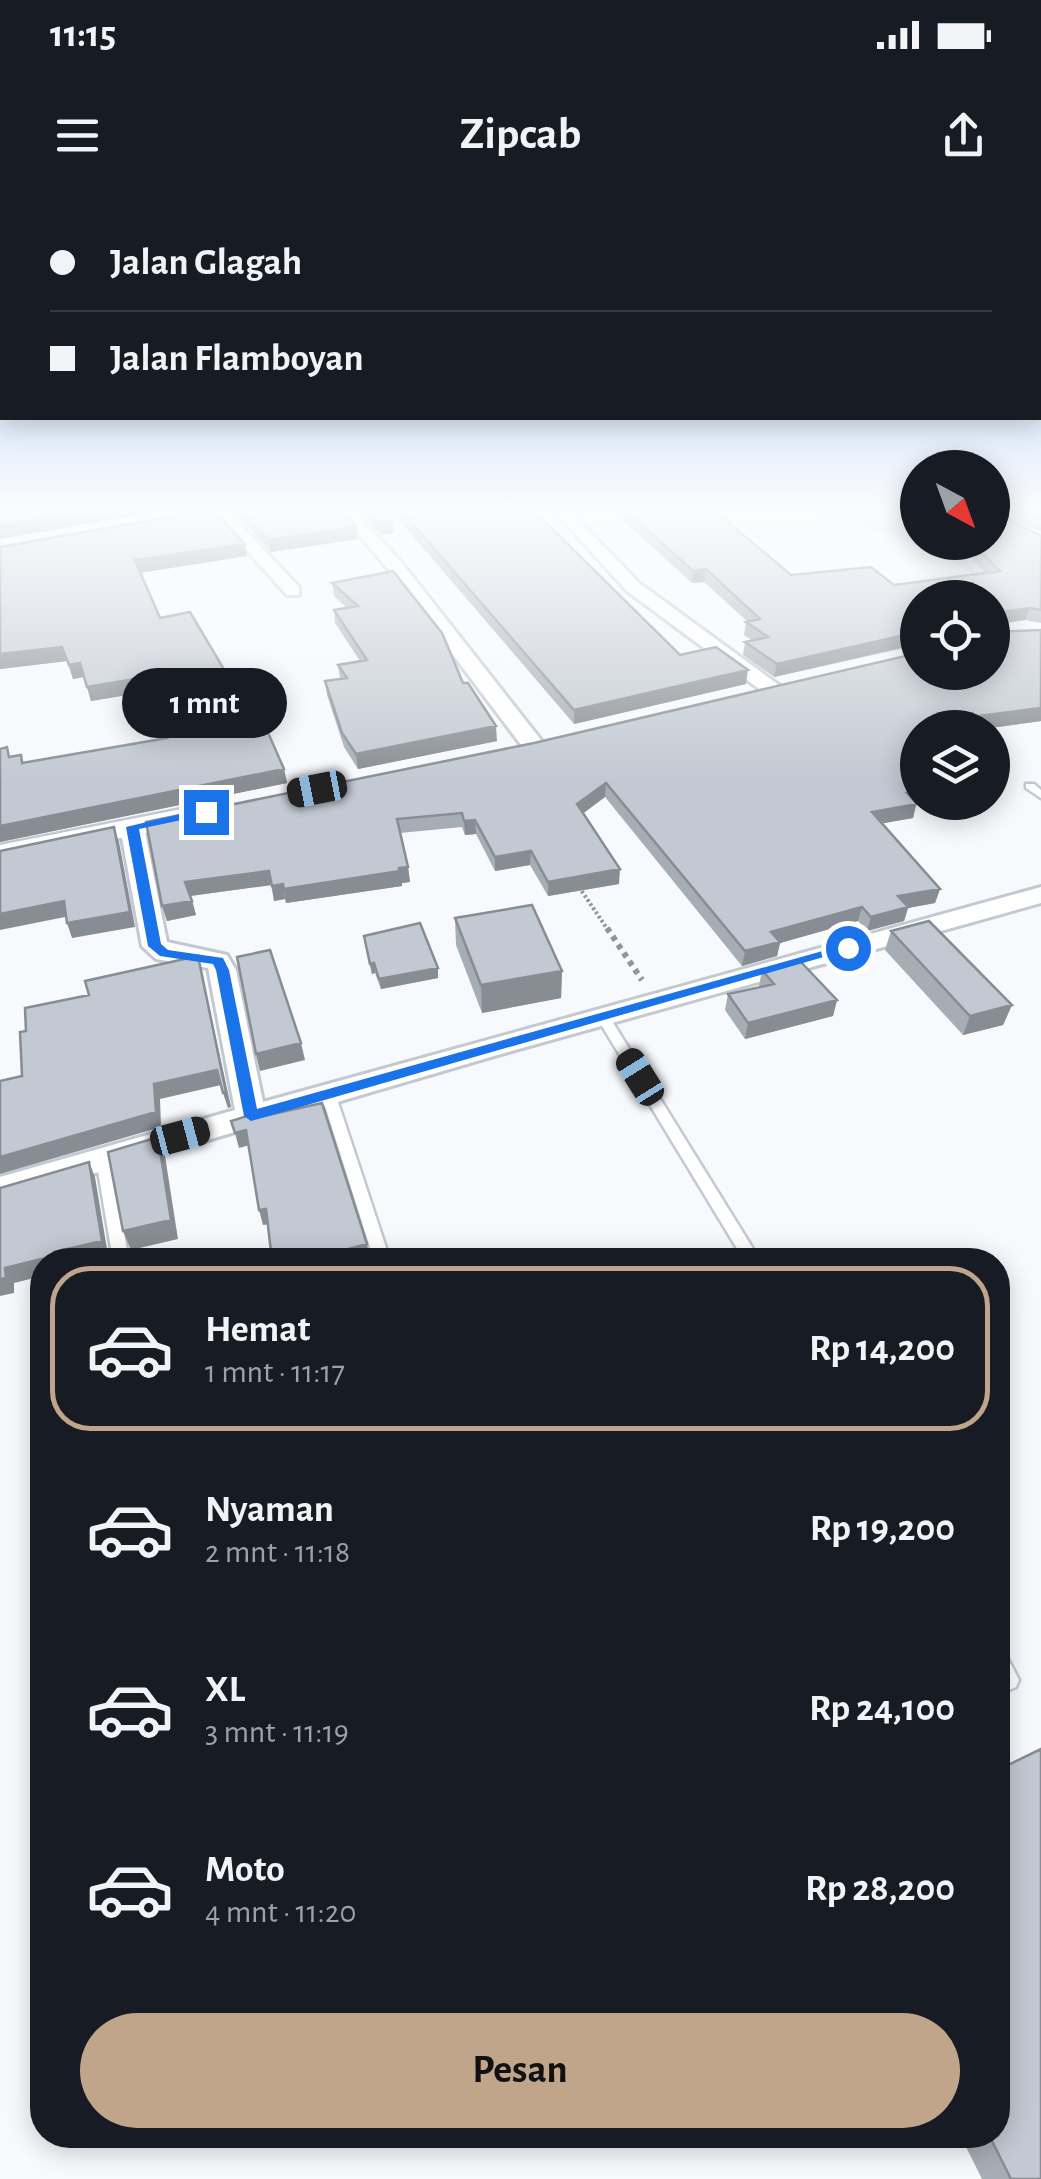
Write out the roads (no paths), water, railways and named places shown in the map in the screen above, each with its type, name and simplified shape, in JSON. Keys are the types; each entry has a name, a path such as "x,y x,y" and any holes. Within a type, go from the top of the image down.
{"street":[{"path":"423,599 542,742 502,751"},
{"path":"649,599 773,690"},
{"path":"736,698 806,682"},
{"path":"0,854 230,807"},
{"path":"132,827 155,946 164,953 218,960 251,1116"},
{"path":"0,1188 1041,895"}],"lane":[{"path":"1030,786 1041,795"},
{"path":"602,1016 745,1248"},
{"path":"328,1094 378,1248"},
{"path":"102,1159 119,1248"}],"waterway":[{"path":"1031,599 1041,608"}]}
